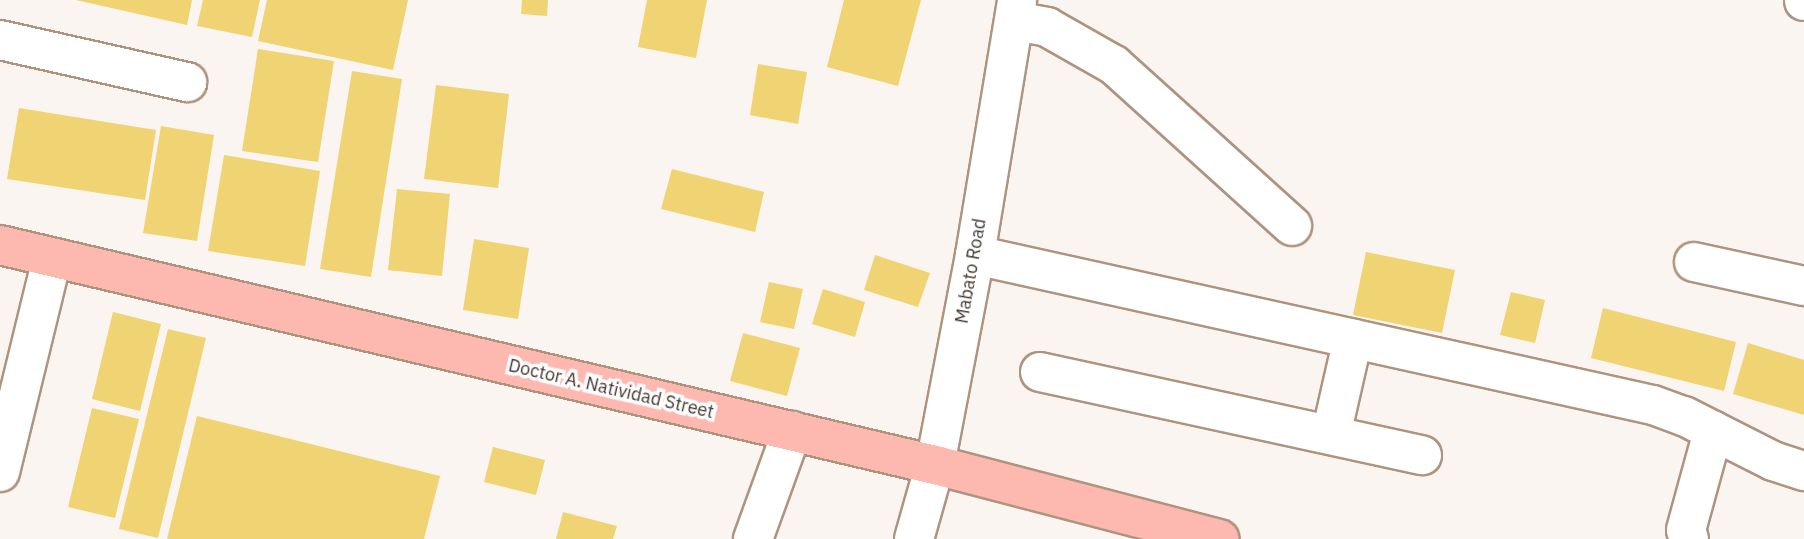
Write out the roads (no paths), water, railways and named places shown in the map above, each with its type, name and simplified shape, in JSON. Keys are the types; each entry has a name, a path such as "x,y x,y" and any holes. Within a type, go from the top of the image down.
{"main road":[{"name":"Doctor A. Natividad Street","path":"0,245 934,465 1220,539"}],"street":[{"path":"1015,11 1114,65 1292,226"},
{"name":"Mabato Road","path":"914,539 934,465 975,255 1015,11"},
{"path":"0,40 187,82"},
{"path":"975,255 1653,405 1773,461 1804,471"},
{"path":"0,472 52,258"},
{"path":"1694,262 1804,286"},
{"path":"1331,435 1353,338"},
{"path":"1040,372 1422,455"},
{"path":"753,539 792,431"},
{"path":"1689,539 1686,530 1713,431"}]}
